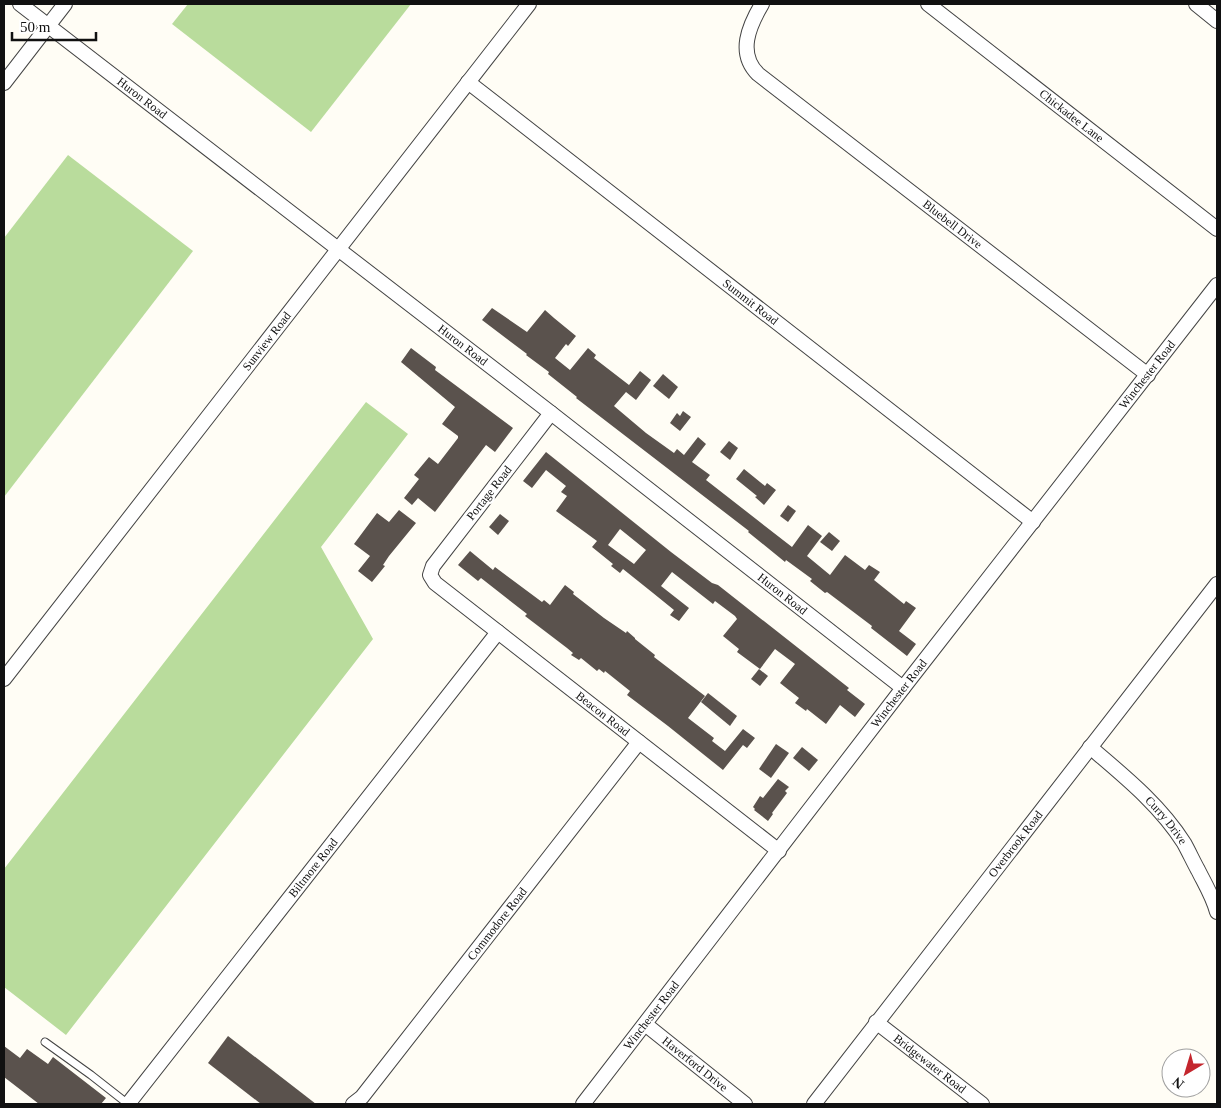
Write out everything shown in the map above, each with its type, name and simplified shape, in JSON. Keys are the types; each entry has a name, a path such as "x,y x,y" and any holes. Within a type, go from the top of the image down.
{"street":[{"name":"Huron Road","path":"20,4 551,413 903,688"},
{"path":"4,82 65,4"},
{"name":"Sunview Road","path":"4,679 529,4"},
{"name":"Bluebell Drive","path":"762,4 748,33 746,46 747,59 758,74 1148,375"},
{"name":"Chickadee Lane","path":"928,4 1217,228"},
{"path":"1196,4 1217,21"},
{"name":"Summit Road","path":"468,82 1033,522"},
{"name":"Winchester Road","path":"583,1104 903,688 1217,285"},
{"name":"Portage Road","path":"430,575 433,566 551,413"},
{"name":"Beacon Road","path":"430,575 435,583 779,851"},
{"name":"Overbrook Road","path":"814,1104 1217,584"},
{"name":"Biltmore Road","path":"128,1104 498,632"},
{"name":"Commodore Road","path":"353,1104 362,1097 639,742"},
{"name":"Curry Drive","path":"1090,748 1125,776 1152,802 1166,819 1183,842 1216,904"},
{"name":"Bridgewater Road","path":"876,1022 982,1104"},
{"name":"Haverford Drive","path":"645,1024 745,1104"}],"lane":[{"path":"45,1042 128,1104"}],"green space":[{"path":"188,4 411,4 311,132 172,24"},
{"path":"68,155 193,251 4,497 4,238"},
{"path":"366,402 408,434 321,547 373,639 66,1035 4,987 4,869"}],"building":[{"path":"492,308 527,332 545,310 576,336 568,346 566,344 555,358 570,370 588,348 596,355 594,358 629,385 640,371 651,380 636,400 626,392 614,406 646,433 674,453 677,449 684,455 698,437 706,444 692,462 710,475 706,480 792,547 808,525 822,536 807,556 830,575 845,555 865,570 869,565 880,572 874,580 904,604 906,601 916,608 899,631 916,644 907,656 871,628 872,626 810,581 812,579 786,560 785,562 749,531 576,398 548,374 549,372 482,320"},
{"path":"411,348 436,367 435,370 513,428 495,452 486,445 435,512 418,498 412,505 404,498 419,479 414,475 429,457 438,464 458,438 458,436 442,424 455,407 401,362"},
{"path":"663,374 678,387 669,399 653,386"},
{"path":"683,411 691,417 680,431 670,423 677,413 680,416"},
{"path":"729,441 738,448 730,460 720,452"},
{"path":"546,452 671,552 712,583 718,585 849,688 847,690 865,704 855,717 840,705 826,724 807,709 806,711 795,703 799,698 780,683 795,664 775,649 760,669 737,652 739,649 723,636 737,619 735,616 715,601 713,604 672,572 661,586 689,608 679,621 670,615 674,610 623,569 620,573 611,566 613,564 592,547 597,541 556,511 567,496 561,492 566,486 546,470 532,488 523,481","holes":["620,529 646,550 634,564 608,545"]},
{"path":"744,469 765,486 767,483 776,490 764,505 755,497 757,496 736,479"},
{"path":"788,505 796,511 788,522 780,516"},
{"path":"399,510 416,523 389,556 383,565 385,566 372,582 358,571 370,556 354,544 377,513 389,522"},
{"path":"500,514 509,521 498,535 489,527"},
{"path":"829,532 840,541 832,551 820,542"},
{"path":"470,551 493,570 495,567 542,602 544,600 550,605 565,585 574,592 573,594 604,618 626,633 627,631 655,655 654,657 705,696 688,718 714,738 712,741 725,751 743,729 755,738 747,748 743,745 723,770 627,695 630,691 605,671 604,673 599,669 597,671 581,658 579,660 571,655 573,653 525,616 527,614 481,578 478,581 458,565"},
{"path":"759,669 768,676 760,686 751,679"},
{"path":"708,693 737,716 730,726 701,702"},
{"path":"776,744 789,753 771,778 759,769"},
{"path":"802,747 818,760 809,771 793,758"},
{"path":"778,779 789,787 768,821 754,810 753,807 760,796 763,798"},
{"path":"228,1036 316,1104 261,1104 208,1063"},
{"path":"4,1046 20,1058 27,1049 48,1064 53,1057 106,1098 101,1104 39,1104 4,1077"}]}
